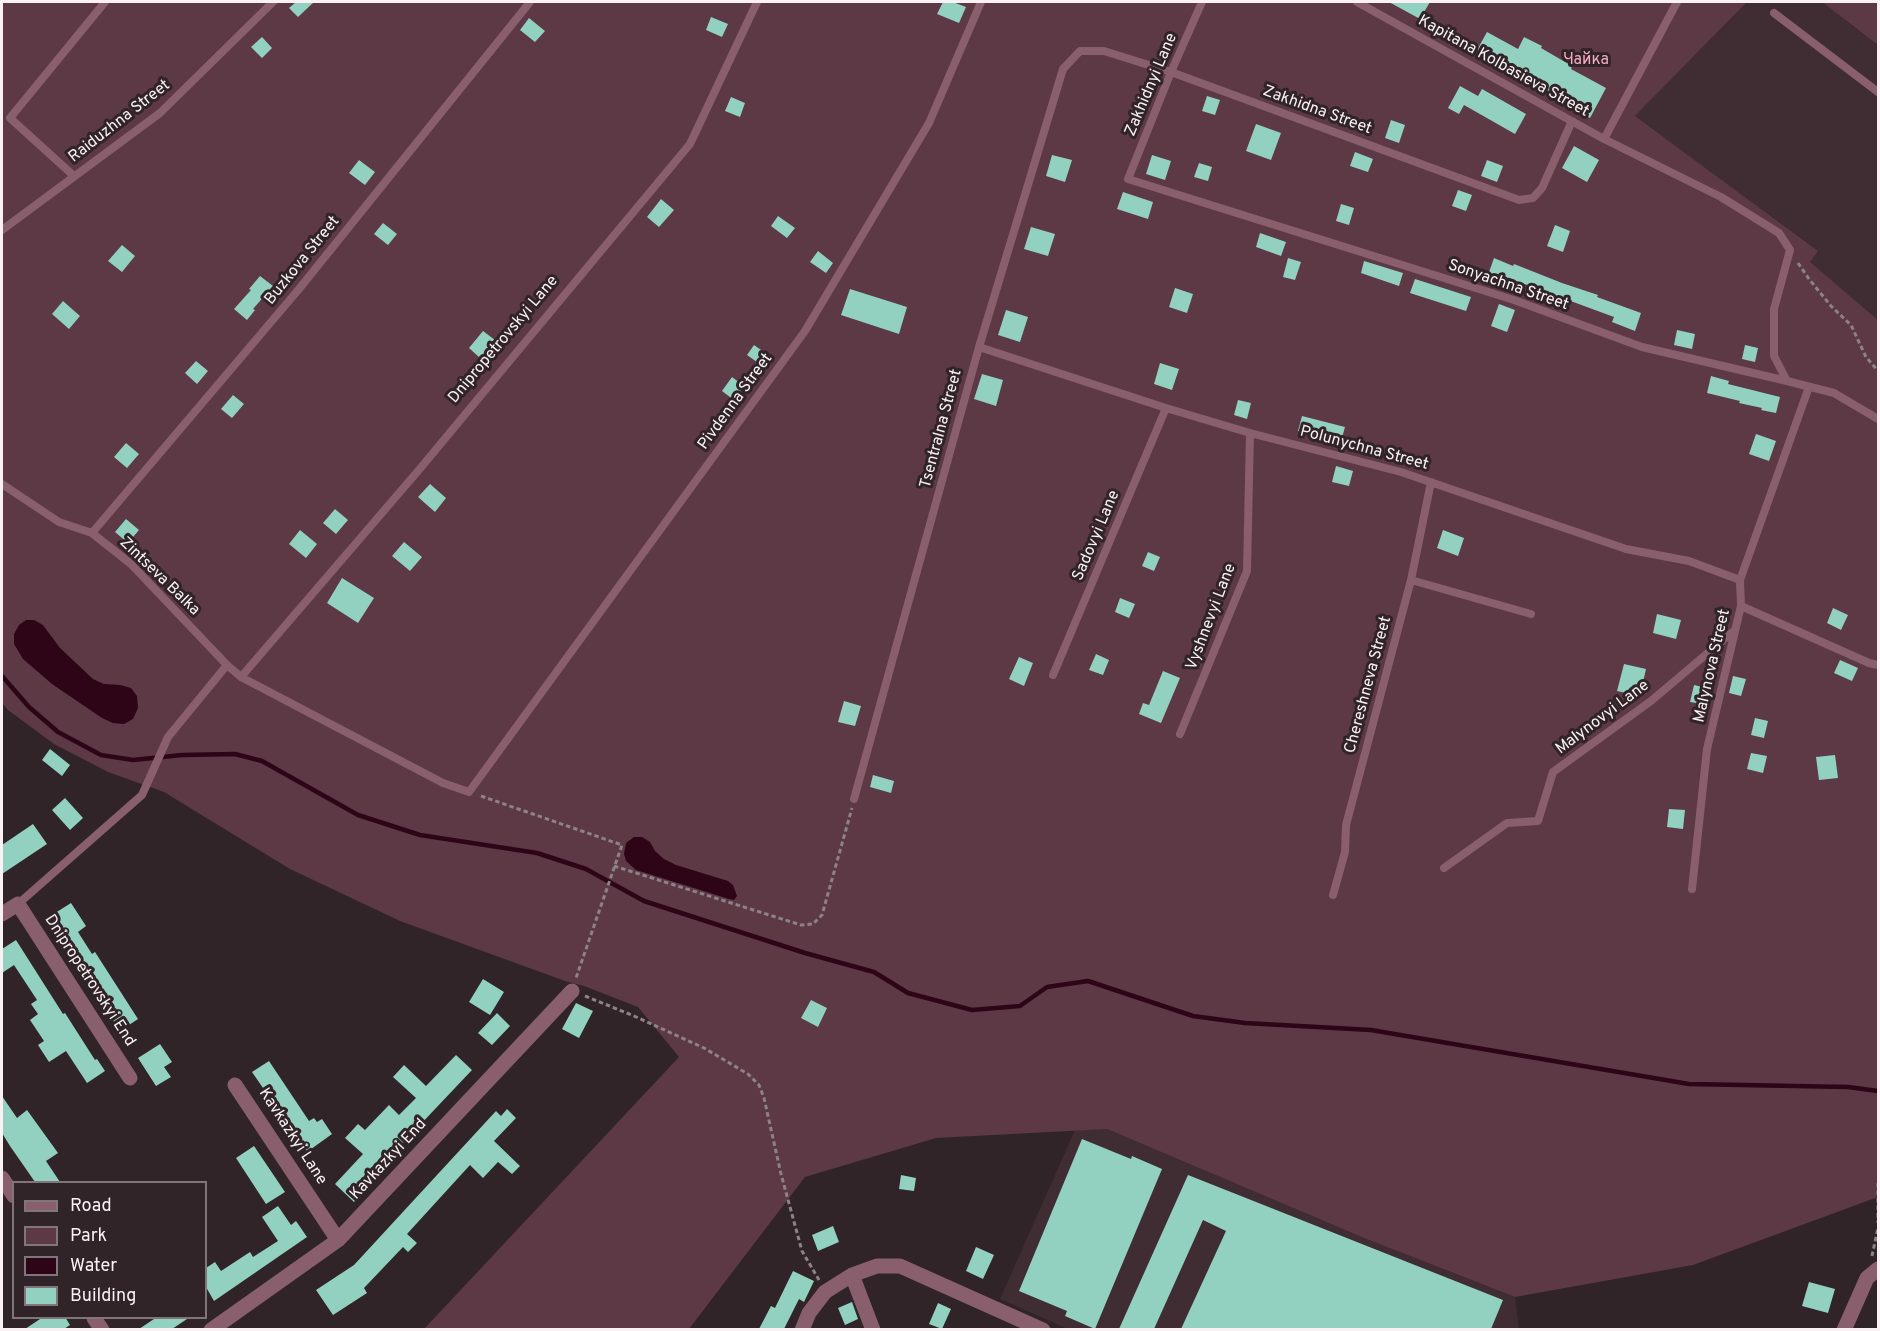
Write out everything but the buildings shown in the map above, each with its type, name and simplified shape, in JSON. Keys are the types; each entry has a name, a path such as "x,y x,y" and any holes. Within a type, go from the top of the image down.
{"street":[{"path":"2,914 18,904"},
{"name":"Dnipropetrovskyi End","path":"18,904 130,1078"},
{"name":"Kavkazkyi End","path":"211,1329 338,1240 572,991"},
{"name":"Kavkazkyi Lane","path":"235,1084 338,1240"},
{"path":"2,1178 12,1193"},
{"path":"1844,1329 1875,1265"},
{"path":"802,1329 809,1313 825,1292 852,1275 877,1266 900,1266 1042,1329"},
{"path":"852,1275 873,1329"}],"lane":[{"path":"74,176 10,118 105,2"},
{"name":"Raiduzhna Street","path":"2,230 160,113 273,2"},
{"name":"Buzkova Street","path":"92,533 299,289 530,2"},
{"name":"Dnipropetrovskyi Lane","path":"241,677 418,471 690,144 757,2"},
{"name":"Pivdenna Street","path":"469,792 805,331 929,123 981,2"},
{"name":"Zakhidnyi Lane","path":"1128,179 1202,2"},
{"name":"Kapitana Kolbasieva Street","path":"1357,2 1604,139 1721,197 1779,233 1790,250"},
{"path":"1604,139 1677,2"},
{"path":"1774,13 1878,92"},
{"name":"Tsentralna Street","path":"854,799 979,347 1063,69 1080,51 1104,51"},
{"name":"Zakhidna Street","path":"1104,51 1171,72 1519,200 1533,198 1542,188 1572,121"},
{"name":"Sonyachna Street","path":"1128,179 1514,300 1642,347 1834,393 1878,419"},
{"path":"1787,381 1774,356 1774,309 1790,250"},
{"name":"Polunychna Street","path":"979,347 1250,433 1401,472 1626,549 1689,561 1740,580"},
{"name":"Malynova Street","path":"1692,889 1707,749 1741,606 1740,580 1809,387"},
{"name":"Sadovyi Lane","path":"1053,675 1166,408"},
{"name":"Vyshnevyi Lane","path":"1180,734 1247,571 1250,433"},
{"name":"Chereshneva Street","path":"1332,895 1345,852 1346,825 1411,580 1431,482"},
{"name":"Zintseva Balka","path":"2,484 59,522 92,533 131,564 226,665 241,677 443,783 469,792"},
{"path":"1411,580 1531,614"},
{"path":"1741,606 1878,665"},
{"name":"Malynovyi Lane","path":"1444,868 1507,823 1538,821 1553,772 1651,701 1735,630"},
{"path":"18,904 142,795 168,737 226,665"}],"path":[{"path":"1790,250 1809,279 1831,306 1851,325 1866,357 1878,371"},
{"path":"469,792 622,845 572,991 704,1048 748,1074 759,1085 802,1251 825,1292"},
{"path":"614,866 801,925 813,924 822,915 854,799"},
{"path":"1878,1182 1878,1223"},
{"path":"1875,1265 1878,1228"}],"shaded area":[{"path":"1747,2 1822,2 1878,45 1878,320 1809,262 1818,251 1635,116"},
{"path":"1107,1129 1364,1238 1515,1297 1519,1329 1068,1329 1000,1299 1075,1130"}],"green space":[{"name":"Чайка","path":"2,2 1747,2 1635,116 1818,251 1810,262 1878,320 1878,1197 1693,1265 1515,1297 1364,1238 1107,1129 936,1138 805,1177 689,1329 424,1329 679,1057 638,1007 400,921 290,869 164,792 108,772 54,744 2,703"},
{"path":"1822,2 1878,2 1878,45"}],"water":[{"path":"26,620 34,620 43,625 60,648 93,679 104,684 131,688 137,696 138,708 133,719 124,724 113,723 102,718 52,684 23,659 14,644 14,634 19,625"},
{"path":"634,837 642,837 650,842 655,851 664,859 676,865 728,881 733,885 737,896 734,900 729,899 636,870 626,861 624,854 626,843"}],"waterway":[{"path":"2,676 29,707 58,732 101,755 133,760 182,755 235,754 262,761 358,815 420,835 537,853 586,869 644,901 805,953 874,972 908,993 972,1010 1020,1006 1047,987 1088,981 1193,1016 1245,1023 1371,1030 1689,1084 1848,1087 1878,1091"}]}
